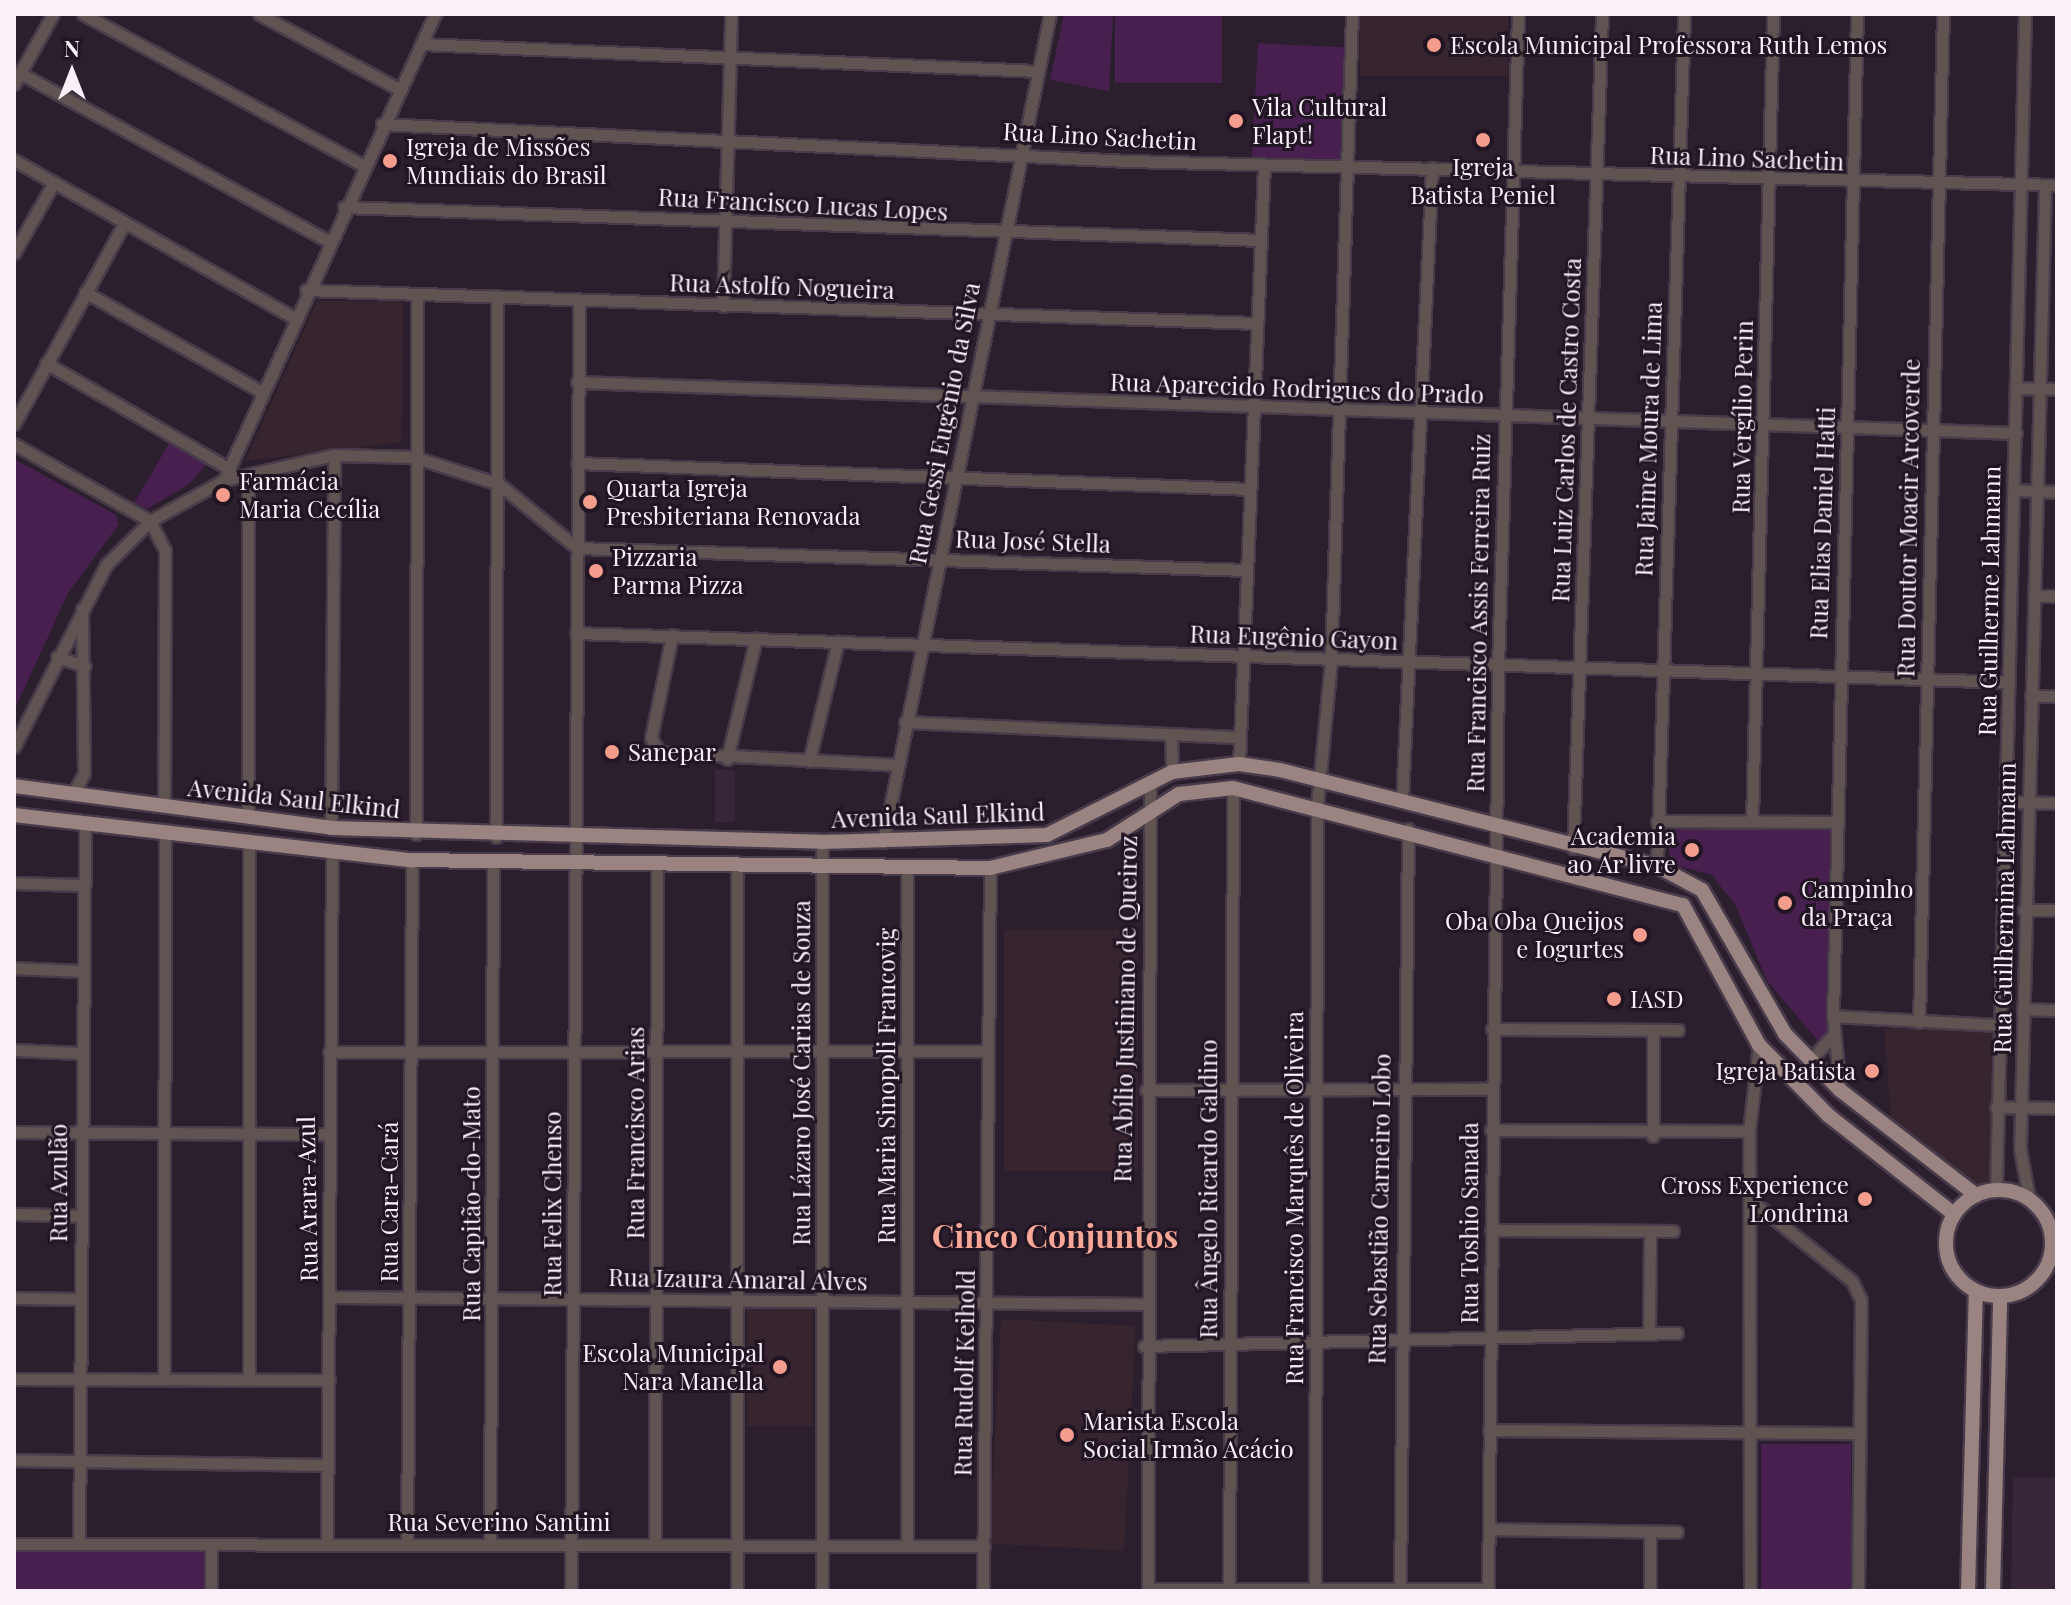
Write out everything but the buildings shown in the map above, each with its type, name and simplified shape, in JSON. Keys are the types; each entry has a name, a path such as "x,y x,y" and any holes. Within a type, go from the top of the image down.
{"main road":[{"name":"Avenida Saul Elkind","path":"14,786 331,828 416,834 883,842 1047,835 1172,772 1239,764 1323,781 1573,848 1657,866 1702,890 1730,935 1745,973 1810,1061 1840,1090 1976,1195"},
{"name":"Avenida Saul Elkind","path":"14,815 249,845 412,860 657,867 823,865 990,868 1095,844 1190,791 1233,788 1408,828 1497,856 1670,899 1693,914 1759,1045 1828,1115 1954,1214"},
{"path":"1707,946 1730,935"},
{"path":"2041,1210 2054,1256 2032,1286 2000,1297 1976,1291 1947,1258 1954,1214 1976,1195 1996,1190 2029,1198 2041,1210 2057,1215"},
{"path":"1968,1591 1976,1291"},
{"path":"1993,1591 2000,1297"}],"street":[{"path":"53,14 17,78 328,241"},
{"path":"83,14 362,165"},
{"path":"259,14 399,89"},
{"path":"224,480 260,391 434,14"},
{"path":"723,306 731,14"},
{"name":"Rua Gessi Eugênio da Silva","path":"883,842 896,765 1050,14"},
{"name":"Rua Francisco Marquês de Oliveira","path":"1315,1590 1317,806 1323,781 1331,660 1352,14"},
{"name":"Rua Francisco Assis Ferreira Ruiz","path":"1497,856 1504,418 1518,14"},
{"name":"Rua Luiz Carlos de Castro Costa","path":"1573,848 1602,14"},
{"name":"Rua Jaime Moura de Lima","path":"1657,866 1684,14"},
{"name":"Rua Vergílio Perin","path":"1752,821 1773,14"},
{"name":"Rua Elias Daniel Hatti","path":"1840,1090 1833,1016 1857,14"},
{"name":"Rua Doutor Moacir Arcoverde","path":"1919,1022 1943,14"},
{"name":"Rua Guilherme Lahmann","path":"1996,1190 2025,14"},
{"path":"421,44 730,54 1038,71"},
{"name":"Rua Lino Sachetin","path":"382,124 1264,165 1349,165 1853,184 2051,185"},
{"path":"14,160 294,318"},
{"path":"1239,764 1264,165"},
{"path":"1402,801 1432,168"},
{"path":"14,253 54,182"},
{"name":"Rua Guilhermina Lahmann","path":"2029,1198 2022,1107 2024,910 2043,286 2051,185"},
{"name":"Rua Francisco Lucas Lopes","path":"344,207 724,221 1005,236 1260,240"},
{"path":"14,424 125,222"},
{"path":"2043,286 2057,286"},
{"name":"Rua Astolfo Nogueira","path":"306,290 1257,323"},
{"path":"85,292 260,391"},
{"path":"416,834 414,457 417,294"},
{"path":"496,837 497,296"},
{"name":"Rua Felix Chenso","path":"571,1591 579,300"},
{"path":"46,363 228,468"},
{"name":"Rua Aparecido Rodrigues do Prado","path":"577,382 1590,422 2016,433"},
{"path":"2016,388 2057,389"},
{"path":"14,444 150,521 165,550 164,805"},
{"path":"331,828 334,455"},
{"path":"14,747 82,605 120,549 150,521 224,480 334,455 414,457 499,484 577,548"},
{"path":"577,463 1250,489"},
{"path":"248,475 248,817"},
{"path":"2014,490 2057,492"},
{"name":"Rua José Stella","path":"577,548 1247,570"},
{"path":"2034,596 2057,596"},
{"path":"73,794 84,773 82,605"},
{"name":"Rua Eugênio Gayon","path":"576,633 1840,680 2009,682"},
{"path":"672,635 653,746 666,757 896,765"},
{"path":"727,759 756,638"},
{"path":"809,761 838,641"},
{"path":"57,657 85,666"},
{"path":"2031,696 2057,696"},
{"path":"905,722 1240,737"},
{"path":"1171,736 1172,772"},
{"name":"Rua Abílio Justiniano de Queiroz","path":"1148,1590 1144,1346 1150,784"},
{"name":"Rua Ângelo Ricardo Galdino","path":"1229,1590 1233,788"},
{"path":"2007,802 2057,803"},
{"path":"1657,821 1838,822"},
{"name":"Rua Azulão","path":"79,1544 80,971 85,823"},
{"name":"Rua Sebastião Carneiro Lobo","path":"1400,1590 1398,1338 1408,828"},
{"path":"164,1379 165,833"},
{"name":"Rua Lázaro José Carias de Souza","path":"822,842 822,1591"},
{"path":"249,845 246,1132 249,1379"},
{"name":"Rua Arara-Azul","path":"327,1544 332,853"},
{"name":"Rua Toshio Sanada","path":"1488,1590 1492,1029 1497,856"},
{"name":"Rua Cara-Cará","path":"407,1544 412,860"},
{"name":"Rua Capitão-do-Mato","path":"490,1544 493,863"},
{"name":"Rua Francisco Arias","path":"655,1544 657,867"},
{"path":"737,867 737,1591"},
{"name":"Rua Maria Sinopoli Francovig","path":"907,867 907,1545"},
{"name":"Rua Rudolf Keihold","path":"983,1591 990,868"},
{"path":"14,883 83,885"},
{"path":"2024,910 2057,910"},
{"path":"14,968 80,971"},
{"path":"2023,1009 2057,1010"},
{"path":"1833,1016 1999,1025"},
{"path":"1492,1029 1678,1030"},
{"path":"1653,1031 1653,1136"},
{"path":"1810,1061 1834,1033"},
{"path":"1750,1591 1752,1201 1749,1131 1759,1045"},
{"path":"14,1050 80,1053"},
{"path":"329,1052 988,1051"},
{"path":"1146,1090 1317,1092 1492,1089"},
{"path":"1996,1107 2057,1108"},
{"path":"1491,1130 1653,1136 1749,1131"},
{"path":"14,1132 328,1134"},
{"path":"1752,1201 1858,1291 1858,1591"},
{"path":"14,1214 80,1216"},
{"path":"1491,1230 1673,1231"},
{"path":"1649,1331 1650,1231"},
{"name":"Rua Izaura Amaral Alves","path":"330,1297 1145,1304"},
{"path":"14,1298 79,1299"},
{"path":"1144,1346 1649,1331 1677,1333"},
{"path":"14,1379 329,1380"},
{"path":"1489,1430 1860,1433"},
{"path":"14,1460 327,1465"},
{"path":"1489,1529 1677,1532"},
{"path":"1650,1532 1650,1591"},
{"name":"Rua Severino Santini","path":"14,1544 984,1546"},
{"path":"211,1546 211,1591"},
{"path":"1148,1590 1488,1590"}],"shaded area":[{"path":"1064,14 1113,14 1109,91 1050,80"},
{"path":"1115,14 1222,14 1222,83 1115,83"},
{"name":"Escola Municipal Professora Ruth Lemos","path":"1360,14 1508,14 1508,76 1360,76"},
{"path":"1258,43 1346,48 1340,162 1252,158"},
{"path":"317,301 403,301 402,442 245,461"},
{"path":"170,442 209,462 188,485 147,509 134,503"},
{"path":"14,459 116,515 119,524 68,593 14,711"},
{"path":"715,770 735,770 735,822 715,822"},
{"path":"1832,827 1827,1041 1820,1043 1767,981 1736,906 1712,875 1670,864 1668,828"},
{"path":"1004,930 1138,930 1138,1171 1004,1171"},
{"path":"1884,1028 1992,1030 1991,1187 1976,1189 1891,1120"},
{"name":"Escola Municipal Nara Manella","path":"747,1307 813,1307 813,1426 747,1426"},
{"name":"Marista Escola Social Irmão Acácio","path":"1001,1319 1136,1326 1124,1551 989,1544"},
{"path":"1761,1444 1851,1444 1851,1591 1761,1591"},
{"path":"2013,1477 2057,1478 2055,1591 2011,1591"},
{"path":"14,1548 206,1551 205,1591 14,1591"}],"place":[{"name":"Escola Municipal Professora Ruth Lemos","path":"1434,45"},
{"name":"Vila Cultural Flapt!","path":"1236,121"},
{"name":"Igreja Batista Peniel","path":"1483,140"},
{"name":"Igreja de Missões Mundiais do Brasil","path":"390,161"},
{"name":"Farmácia Maria Cecília","path":"223,495"},
{"name":"Quarta Igreja Presbiteriana Renovada","path":"590,502"},
{"name":"Pizzaria Parma Pizza","path":"596,571"},
{"name":"Sanepar","path":"612,752"},
{"name":"Academia ao Ar livre","path":"1692,850"},
{"name":"Campinho da Praça","path":"1785,903"},
{"name":"Oba Oba Queijos e Iogurtes","path":"1640,935"},
{"name":"IASD","path":"1614,999"},
{"name":"Igreja Batista","path":"1872,1071"},
{"name":"Cross Experience Londrina","path":"1865,1199"},
{"name":"Escola Municipal Nara Manella","path":"780,1367"},
{"name":"Marista Escola Social Irmão Acácio","path":"1067,1435"}],"district":[{"name":"Cinco Conjuntos","path":"1055,1235"}]}
